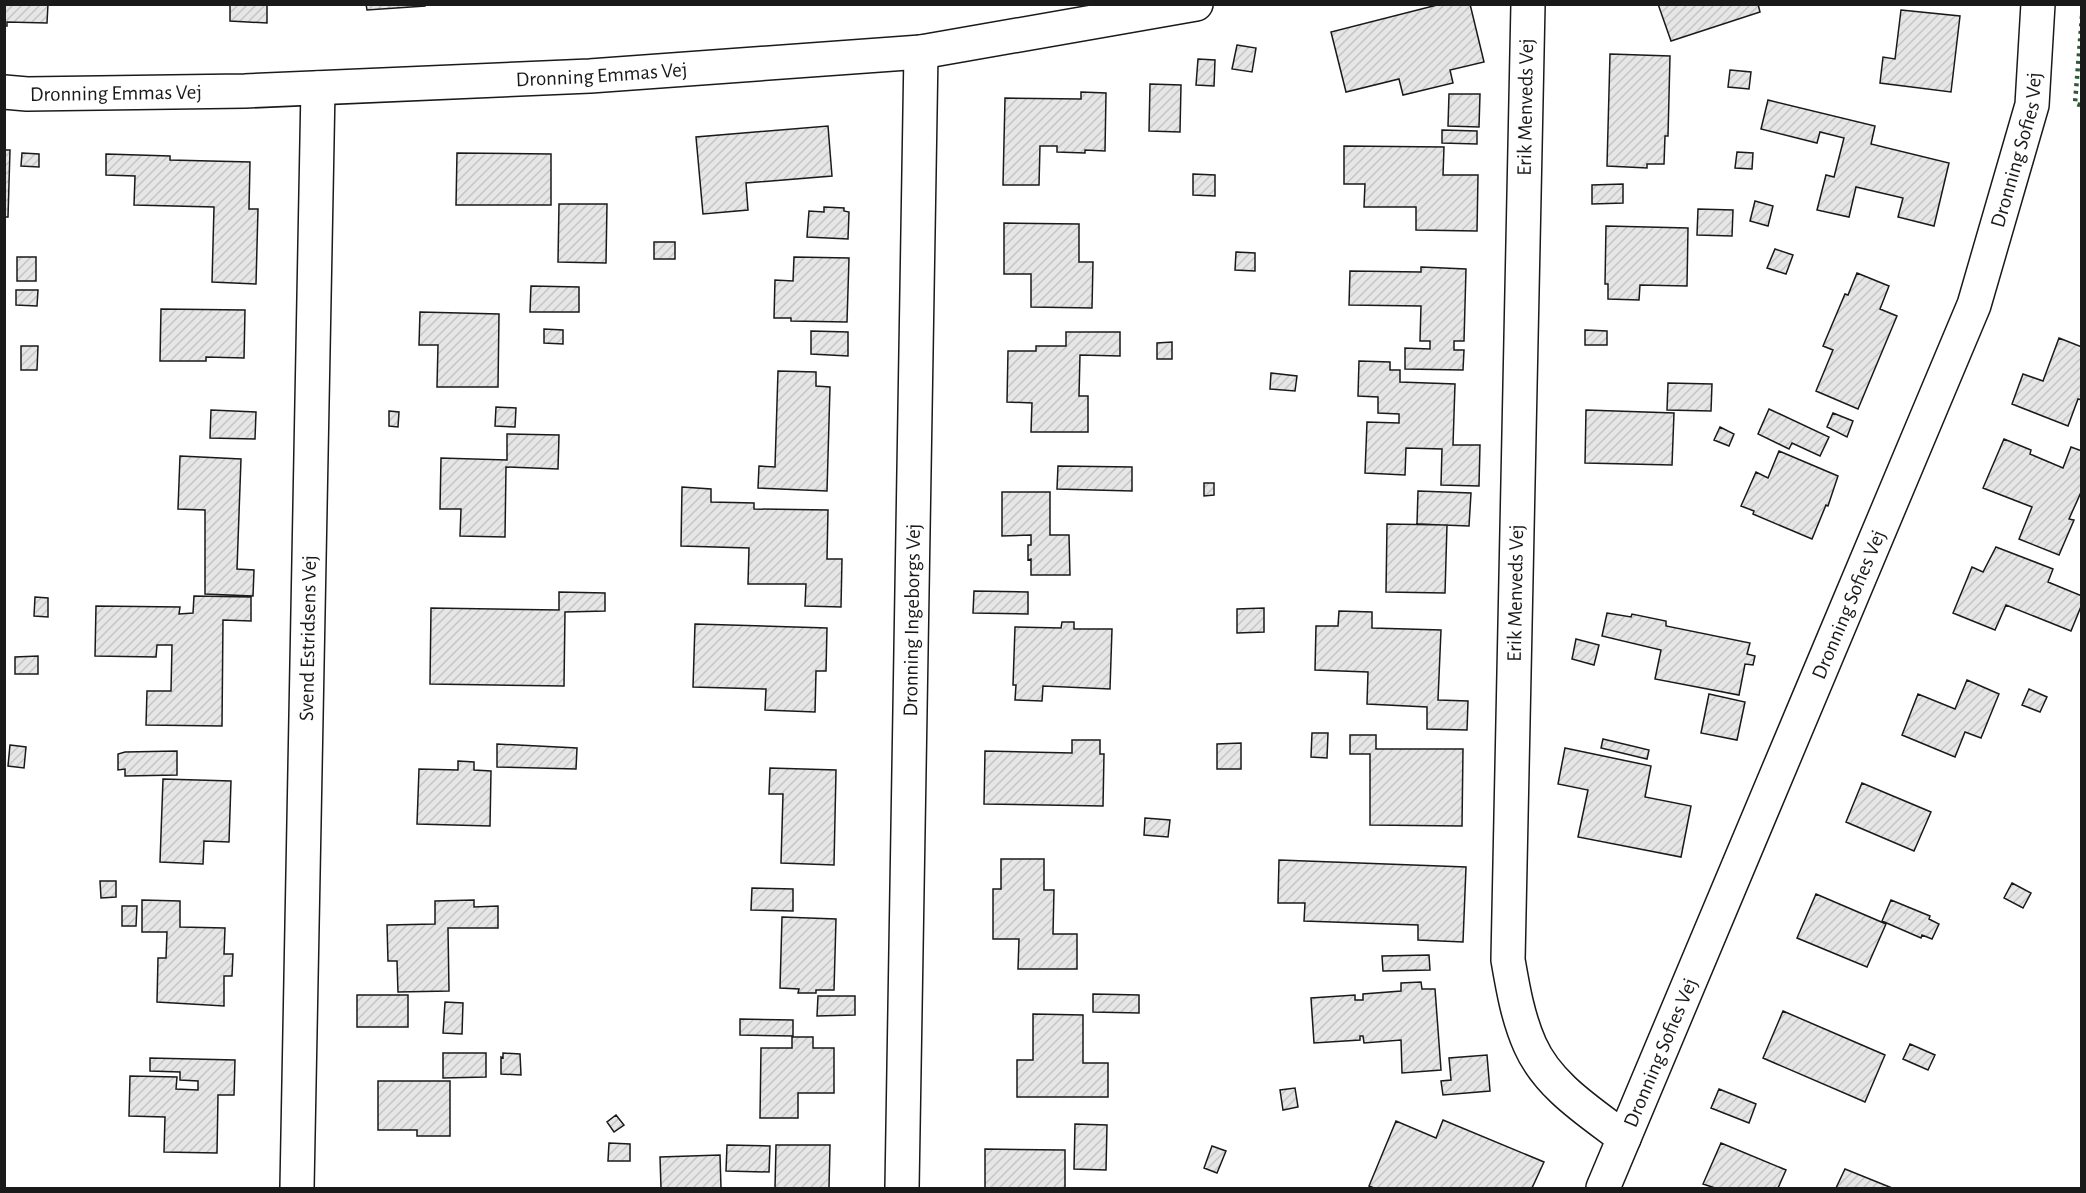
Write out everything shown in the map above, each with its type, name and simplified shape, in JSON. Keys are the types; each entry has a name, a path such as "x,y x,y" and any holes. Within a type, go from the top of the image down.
{"street":[{"name":"Dronning Emmas Vej","path":"4,92 27,94 318,88 590,76 921,52 1196,4"},
{"name":"Erik Menveds Vej","path":"1528,4 1508,960 1530,1046 1570,1098 1624,1138"},
{"name":"Dronning Sofies Vej","path":"1603,1188 1974,305 2032,105 2038,4"},
{"name":"Dronning Ingeborgs Vej","path":"902,1188 921,52"},
{"name":"Svend Estridsens Vej","path":"297,1188 318,88"}],"building":[{"path":"4,4 48,4 47,23 7,22 7,26 4,26"},
{"path":"230,4 267,4 267,23 230,21"},
{"path":"366,4 425,4 425,6 367,10"},
{"path":"1441,4 1470,4 1484,62 1450,70 1453,83 1403,95 1399,79 1346,92 1331,32"},
{"path":"1658,4 1758,4 1760,12 1671,41"},
{"path":"1901,10 1960,16 1951,92 1880,83 1883,57 1895,59"},
{"path":"1237,45 1256,48 1252,72 1232,69"},
{"path":"1610,54 1670,56 1668,136 1665,136 1664,164 1647,164 1647,168 1607,166"},
{"path":"1198,59 1215,60 1214,86 1196,85"},
{"path":"1730,70 1751,72 1749,89 1728,87"},
{"path":"1150,84 1181,85 1180,132 1149,131"},
{"path":"1081,92 1106,93 1105,151 1057,152 1057,146 1040,146 1039,185 1003,185 1005,98 1081,99"},
{"path":"1449,94 1480,94 1479,127 1448,126"},
{"path":"1768,100 1875,126 1871,144 1949,163 1934,226 1898,217 1903,198 1856,187 1849,217 1817,210 1826,175 1834,177 1844,138 1820,132 1817,143 1761,129"},
{"path":"828,126 832,176 746,183 748,210 703,214 696,137"},
{"path":"1442,130 1477,131 1477,144 1442,143"},
{"path":"1344,146 1444,147 1443,175 1478,175 1477,231 1416,230 1416,207 1364,207 1365,184 1344,184"},
{"path":"4,150 10,150 8,217 4,217"},
{"path":"1737,152 1753,153 1752,169 1735,168"},
{"path":"22,153 39,154 39,167 21,166"},
{"path":"457,153 551,154 551,205 456,205"},
{"path":"106,154 170,156 170,160 250,162 249,209 258,209 256,284 212,282 214,207 134,205 135,176 106,175"},
{"path":"1193,174 1215,175 1215,196 1193,195"},
{"path":"1623,184 1623,203 1592,204 1592,185"},
{"path":"1755,201 1773,206 1768,226 1750,221"},
{"path":"559,204 607,204 606,263 558,262"},
{"path":"824,207 844,208 844,211 849,212 848,239 807,237 809,211 824,212"},
{"path":"1698,209 1733,210 1732,236 1697,235"},
{"path":"1004,223 1079,224 1079,262 1093,262 1092,308 1031,307 1031,274 1004,274"},
{"path":"1606,226 1688,228 1687,286 1640,285 1639,300 1608,299 1608,284 1605,284"},
{"path":"654,242 675,242 675,259 654,259"},
{"path":"1775,249 1793,255 1786,274 1767,268"},
{"path":"1236,252 1255,253 1255,271 1235,270"},
{"path":"17,257 36,257 36,281 17,281"},
{"path":"794,257 849,258 847,322 791,321 791,318 774,318 775,280 793,281"},
{"path":"1421,267 1466,269 1464,341 1454,341 1454,350 1464,350 1463,370 1405,369 1405,348 1430,349 1430,341 1420,341 1421,306 1349,305 1350,271 1421,272"},
{"path":"1857,273 1889,286 1880,309 1897,316 1858,409 1816,391 1833,350 1823,346 1845,294 1848,295"},
{"path":"531,286 579,287 579,312 530,312"},
{"path":"16,290 38,290 37,306 16,305"},
{"path":"161,309 245,310 244,358 206,357 206,361 160,361"},
{"path":"420,312 499,314 498,387 437,387 438,345 419,345"},
{"path":"544,329 563,330 563,344 544,343"},
{"path":"1585,330 1607,331 1607,345 1585,345"},
{"path":"811,331 848,332 848,356 811,354"},
{"path":"1066,332 1120,332 1120,356 1080,355 1079,396 1088,396 1088,432 1031,432 1032,403 1007,402 1008,351 1036,351 1036,346 1066,346"},
{"path":"2059,338 2082,347 2082,400 2078,399 2068,426 2012,404 2023,374 2043,381"},
{"path":"1172,342 1172,359 1157,359 1157,343"},
{"path":"21,346 38,346 37,370 21,370"},
{"path":"1359,361 1390,362 1390,370 1400,370 1400,382 1455,384 1453,445 1480,445 1479,486 1441,485 1442,449 1406,448 1405,475 1365,473 1367,422 1399,423 1399,414 1378,413 1378,397 1358,396"},
{"path":"778,371 816,372 816,386 830,387 827,491 758,488 759,466 775,467"},
{"path":"1271,373 1297,376 1295,391 1270,389"},
{"path":"1668,383 1712,384 1711,411 1667,410"},
{"path":"496,407 516,408 515,427 495,426"},
{"path":"1769,409 1829,437 1820,456 1792,443 1789,449 1758,434"},
{"path":"211,410 256,412 255,439 210,438"},
{"path":"1586,410 1674,413 1672,465 1585,463"},
{"path":"389,411 399,412 398,427 389,426"},
{"path":"1833,413 1853,421 1847,437 1827,427"},
{"path":"1720,427 1734,434 1729,446 1714,440"},
{"path":"507,434 559,435 558,469 506,467 505,537 460,536 461,509 440,509 441,458 507,460"},
{"path":"2004,439 2031,450 2030,454 2063,468 2071,447 2082,451 2082,490 2069,519 2074,520 2059,555 2019,539 2032,507 1983,488"},
{"path":"1779,451 1838,476 1828,506 1826,505 1812,539 1753,514 1754,511 1741,506 1756,472 1768,478"},
{"path":"180,456 241,459 237,569 254,570 253,596 205,594 205,510 178,509"},
{"path":"1058,466 1132,467 1132,491 1057,489"},
{"path":"1204,483 1214,483 1214,495 1204,496"},
{"path":"682,487 711,489 711,502 754,503 754,509 828,510 827,559 842,559 841,607 805,606 806,584 748,584 749,548 681,546"},
{"path":"1418,491 1471,493 1469,526 1417,524"},
{"path":"1002,492 1050,492 1050,535 1069,535 1070,575 1031,575 1028,545 1031,545 1031,535 1002,536"},
{"path":"1387,524 1447,525 1445,593 1386,592"},
{"path":"1996,547 2053,569 2048,582 2082,596 2082,604 2071,631 2006,605 1995,630 1953,613 1972,567 1983,572"},
{"path":"974,591 1028,592 1028,614 973,613"},
{"path":"559,592 605,593 605,611 565,612 564,686 430,684 431,608 559,610"},
{"path":"194,596 251,597 251,621 223,620 222,726 146,725 147,691 171,691 172,645 157,645 156,657 95,656 96,606 180,607 179,614 193,613"},
{"path":"35,597 48,598 48,617 34,616"},
{"path":"1264,608 1264,632 1237,633 1237,609"},
{"path":"1339,611 1372,612 1372,628 1441,630 1438,700 1468,701 1467,730 1427,729 1427,707 1367,704 1368,672 1315,670 1316,626 1338,626"},
{"path":"1607,613 1631,617 1632,614 1666,621 1666,626 1750,643 1747,654 1755,656 1753,665 1745,664 1739,695 1655,679 1661,650 1602,636"},
{"path":"1062,622 1074,622 1074,629 1112,629 1110,689 1043,686 1042,701 1015,700 1016,685 1013,685 1015,627 1061,628"},
{"path":"695,624 827,628 826,671 816,671 815,712 765,710 766,689 693,687"},
{"path":"1576,639 1599,645 1594,665 1572,659"},
{"path":"38,656 38,674 15,674 15,657"},
{"path":"1967,680 1999,694 1981,738 1965,732 1955,757 1902,735 1918,694 1955,709"},
{"path":"2029,689 2047,697 2040,712 2022,705"},
{"path":"1709,694 1745,702 1737,740 1701,733"},
{"path":"1312,733 1328,733 1327,758 1311,757"},
{"path":"1350,735 1376,735 1376,749 1463,749 1462,826 1370,825 1370,754 1350,754"},
{"path":"1603,739 1649,750 1647,759 1601,748"},
{"path":"1072,740 1100,740 1100,754 1104,754 1103,806 984,804 985,751 1072,753"},
{"path":"1241,743 1241,769 1217,769 1217,744"},
{"path":"497,744 577,748 576,769 497,767"},
{"path":"10,745 26,747 24,768 8,766"},
{"path":"1565,748 1651,766 1645,797 1691,806 1681,857 1578,837 1588,790 1558,784"},
{"path":"177,751 177,775 125,776 125,769 118,770 118,754"},
{"path":"458,761 474,762 474,770 491,771 490,826 417,824 419,769 458,770"},
{"path":"770,768 836,770 834,865 781,863 783,794 769,794"},
{"path":"163,779 231,781 229,842 204,841 203,864 160,862"},
{"path":"1862,783 1931,812 1914,851 1846,822"},
{"path":"1145,818 1170,820 1168,837 1144,835"},
{"path":"1001,859 1044,859 1044,890 1054,890 1053,934 1077,934 1077,969 1018,969 1019,939 993,939 993,889 1001,889"},
{"path":"1279,860 1466,867 1463,942 1418,940 1418,925 1304,921 1305,903 1278,903"},
{"path":"100,881 116,881 116,897 101,898"},
{"path":"2012,883 2031,893 2023,908 2004,898"},
{"path":"752,888 793,889 793,911 751,910"},
{"path":"1816,894 1886,924 1867,967 1797,938"},
{"path":"142,900 180,901 180,927 225,928 224,954 233,954 232,976 224,976 224,1006 157,1002 158,958 166,958 167,932 142,932"},
{"path":"474,900 474,907 498,906 498,928 448,928 449,991 398,992 397,961 388,961 387,925 435,924 435,901"},
{"path":"1891,900 1930,916 1929,919 1939,924 1932,939 1922,935 1921,938 1882,921"},
{"path":"122,906 137,906 136,926 122,926"},
{"path":"782,917 836,919 834,990 798,993 799,989 780,988"},
{"path":"1429,955 1430,970 1383,971 1382,956"},
{"path":"1421,982 1422,989 1435,989 1441,1070 1402,1073 1401,1040 1364,1043 1363,1036 1360,1036 1360,1040 1314,1043 1311,998 1355,995 1355,1000 1363,1000 1363,994 1401,991 1401,983"},
{"path":"1093,994 1139,995 1139,1013 1093,1012"},
{"path":"357,995 408,995 408,1027 357,1027"},
{"path":"818,996 855,996 855,1015 817,1016"},
{"path":"445,1002 463,1003 462,1034 443,1033"},
{"path":"1783,1011 1885,1055 1865,1102 1763,1058"},
{"path":"1033,1014 1083,1015 1083,1063 1108,1063 1108,1097 1017,1097 1017,1060 1033,1060"},
{"path":"740,1019 793,1020 793,1036 740,1035"},
{"path":"792,1037 813,1037 813,1048 834,1048 834,1093 798,1093 798,1118 760,1118 761,1048 792,1048"},
{"path":"1910,1044 1935,1055 1928,1070 1903,1059"},
{"path":"443,1053 486,1053 486,1077 443,1078"},
{"path":"503,1053 520,1054 521,1075 501,1074"},
{"path":"1487,1055 1490,1091 1443,1095 1441,1081 1451,1080 1449,1058"},
{"path":"150,1058 235,1060 234,1095 218,1095 217,1153 164,1152 165,1117 129,1116 130,1076 177,1077 176,1089 198,1090 198,1081 180,1080 180,1072 150,1071"},
{"path":"378,1081 450,1081 450,1136 417,1136 417,1130 378,1130"},
{"path":"1295,1088 1298,1107 1283,1110 1280,1090"},
{"path":"1719,1089 1756,1104 1749,1123 1711,1108"},
{"path":"616,1115 624,1125 614,1132 607,1122"},
{"path":"1443,1120 1544,1162 1532,1188 1374,1188 1369,1186 1396,1121 1436,1138"},
{"path":"1075,1124 1107,1125 1106,1170 1074,1169"},
{"path":"609,1143 630,1144 630,1161 608,1161"},
{"path":"1721,1143 1786,1170 1778,1188 1715,1188 1703,1184"},
{"path":"727,1145 770,1146 769,1172 726,1171"},
{"path":"776,1145 830,1145 829,1188 775,1188"},
{"path":"1212,1146 1226,1151 1217,1173 1204,1168"},
{"path":"985,1149 1065,1150 1065,1188 985,1188"},
{"path":"720,1155 721,1188 661,1188 660,1157"},
{"path":"1845,1169 1892,1188 1836,1188"}],"hedge":[{"path":"2082,16 2075,103 2082,106"}]}
